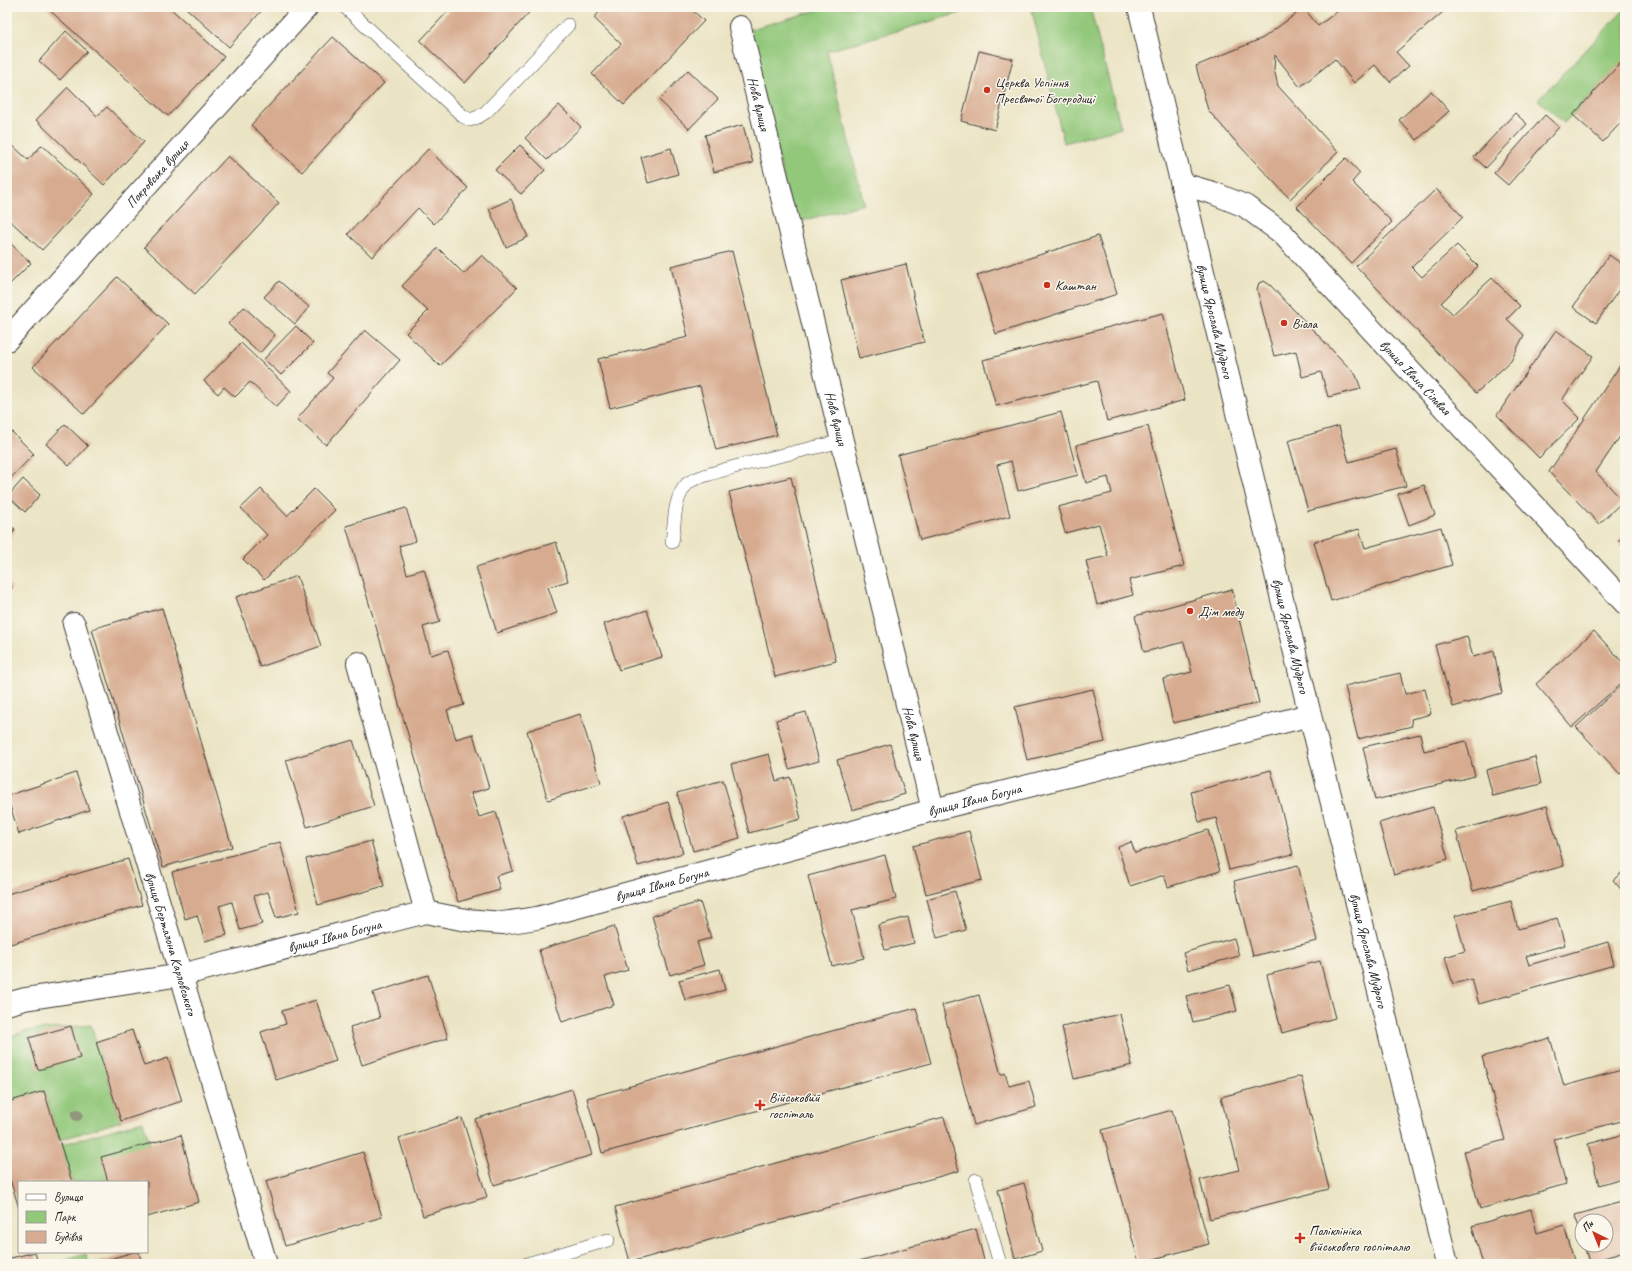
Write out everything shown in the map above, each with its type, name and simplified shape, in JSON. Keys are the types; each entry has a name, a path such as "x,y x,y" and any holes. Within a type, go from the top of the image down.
{"street":[{"name":"Покровська вулиця","path":"7,340 307,7"},
{"name":"вулиця Ярослава Мудрого","path":"1139,7 1310,715 1447,1264"},
{"name":"Нова вулиця","path":"740,27 933,810"},
{"name":"вулиця Івана Сільвая","path":"1182,184 1213,193 1245,206 1282,233 1625,603"},
{"name":"вулиця Берталона Карловського","path":"74,624 181,975 266,1264"},
{"path":"358,663 426,912"},
{"name":"вулиця Івана Богуна","path":"7,1004 25,998 181,975 426,912 466,920 503,922 537,918 933,810 1310,715"}],"lane":[{"path":"345,7 462,116 470,120 486,112 568,25"},
{"path":"672,542 677,500 687,483 710,473 842,441"},
{"path":"976,1180 1000,1264"},
{"path":"527,1264 608,1240"}],"green space":[{"path":"828,7 981,7 827,51 864,204 794,223 748,30"},
{"path":"1031,7 1090,7 1121,128 1064,143"},
{"path":"1625,9 1625,60 1564,123 1538,100"},
{"path":"91,1025 121,1121 59,1140 44,1091 7,1102 7,1037 26,1031"},
{"path":"143,1121 150,1144 109,1181 72,1181 60,1145"},
{"path":"86,1254 89,1264 51,1264"}],"building":[{"path":"46,7 169,7 224,57 168,116"},
{"path":"185,7 265,7 229,47"},
{"path":"452,7 534,7 465,83 420,41"},
{"path":"604,7 689,7 704,21 624,105 592,74 621,44 594,18"},
{"path":"1343,7 1356,7 1357,9 1360,7 1449,7 1396,52 1409,66 1390,82 1375,65 1354,83 1335,59 1300,87 1275,55 1274,69 1278,86 1338,152 1290,199 1208,110 1196,66 1263,38 1304,8 1318,26"},
{"path":"66,31 87,51 60,80 39,61"},
{"path":"333,37 384,83 302,172 251,125"},
{"name":"Церква Успіння Пресвятої Богородиці","path":"979,51 1013,59 995,130 961,121"},
{"path":"1625,58 1625,118 1603,142 1573,115"},
{"path":"688,70 718,99 689,129 659,100"},
{"path":"68,87 97,116 107,107 144,142 104,185 36,120"},
{"path":"1431,91 1449,111 1417,140 1399,120"},
{"path":"559,105 581,127 547,160 525,138"},
{"path":"1515,113 1527,124 1486,168 1474,157"},
{"path":"1545,115 1559,127 1508,185 1494,173"},
{"path":"743,125 753,163 714,172 705,135"},
{"path":"7,140 28,160 42,145 94,194 42,250 7,218"},
{"path":"520,145 545,170 521,194 495,170"},
{"path":"671,148 678,174 648,183 641,157"},
{"path":"428,149 468,188 434,224 418,208 372,257 348,234"},
{"path":"228,156 279,203 195,294 144,247"},
{"path":"1346,158 1360,173 1352,182 1392,222 1351,263 1297,207"},
{"path":"1436,189 1463,217 1412,267 1422,277 1457,245 1478,266 1441,303 1453,314 1492,278 1520,306 1507,319 1524,335 1511,361 1476,393 1356,266"},
{"path":"511,199 528,237 506,247 489,209"},
{"name":"Каштан","path":"1098,236 1117,294 996,334 977,275"},
{"path":"7,240 31,263 7,287"},
{"path":"438,248 464,274 482,255 517,288 440,366 406,333 428,311 402,286"},
{"path":"732,251 777,435 716,450 700,386 610,408 598,359 688,337 671,266"},
{"path":"1609,255 1625,266 1625,281 1596,323 1573,307"},
{"path":"906,264 924,342 859,358 841,280"},
{"path":"117,277 168,324 84,414 33,367"},
{"path":"279,281 309,307 295,324 264,297"},
{"path":"1264,281 1270,285 1356,375 1361,389 1328,397 1321,372 1302,377 1296,351 1274,356 1257,289 1259,283"},
{"path":"244,307 275,335 260,353 228,324"},
{"path":"1163,313 1185,400 1107,421 1097,381 996,406 983,360"},
{"path":"296,326 313,343 281,375 264,359"},
{"path":"365,330 400,360 326,445 297,419 333,378 327,373"},
{"path":"1556,330 1593,356 1562,400 1580,418 1539,458 1497,415"},
{"path":"241,343 291,391 276,407 250,382 235,397 224,387 218,394 204,381"},
{"path":"1625,358 1625,429 1596,472 1623,501 1599,524 1549,472"},
{"path":"1061,412 1078,475 1018,491 1011,461 997,465 1010,516 920,540 898,455"},
{"path":"65,424 88,446 69,466 46,444"},
{"path":"1148,426 1184,566 1129,580 1133,595 1097,605 1086,561 1108,556 1099,524 1065,533 1058,507 1112,493 1108,477 1086,483 1076,445"},
{"path":"1339,426 1349,462 1396,449 1406,486 1308,511 1288,441"},
{"path":"7,427 34,454 7,482"},
{"path":"791,477 836,661 775,677 729,492"},
{"path":"23,479 40,495 25,512 8,496"},
{"path":"1424,485 1435,515 1409,525 1398,494"},
{"path":"261,489 287,516 314,489 335,510 264,580 243,559 267,535 241,508"},
{"path":"406,508 416,541 399,546 407,574 424,569 440,622 423,627 431,655 448,650 464,705 447,710 456,739 473,734 489,788 471,793 479,817 496,812 513,871 496,876 500,890 458,902 346,526"},
{"path":"7,524 15,529 7,543"},
{"path":"1441,527 1452,565 1331,601 1314,542 1359,529 1365,548"},
{"path":"1625,535 1625,548 1618,541"},
{"path":"556,542 568,581 548,587 557,613 497,633 476,567"},
{"path":"297,576 321,646 260,667 236,597"},
{"path":"7,584 12,587 7,595"},
{"path":"1232,589 1259,703 1173,723 1163,679 1192,672 1184,642 1144,652 1135,616"},
{"path":"162,608 232,847 163,867 92,629"},
{"path":"647,610 662,657 619,670 604,624"},
{"path":"1594,631 1625,665 1625,680 1572,727 1536,684"},
{"path":"1467,636 1473,657 1494,651 1502,693 1453,707 1435,645"},
{"path":"1400,673 1405,694 1425,689 1431,714 1411,719 1412,726 1358,739 1345,686"},
{"path":"1625,682 1625,769 1620,774 1576,727"},
{"path":"1093,689 1105,742 1027,760 1015,707"},
{"path":"806,712 819,761 789,769 776,720"},
{"path":"580,714 601,783 548,800 527,731"},
{"path":"1420,734 1424,751 1466,741 1475,776 1375,800 1363,747"},
{"path":"353,740 374,806 307,827 286,760"},
{"path":"890,744 905,794 852,810 837,760"},
{"path":"769,754 776,781 790,777 801,819 749,833 731,764"},
{"path":"1535,757 1541,784 1493,796 1486,770"},
{"path":"1271,770 1293,854 1229,870 1216,818 1199,822 1191,792"},
{"path":"76,773 89,810 19,834 7,796"},
{"path":"723,780 740,838 693,851 677,793"},
{"path":"668,802 683,853 638,866 623,816"},
{"path":"1547,806 1564,866 1473,891 1456,831"},
{"path":"1433,807 1448,859 1394,875 1379,823"},
{"path":"1208,830 1220,871 1168,887 1164,875 1130,886 1118,847 1131,842 1135,853"},
{"path":"969,831 982,880 926,894 913,846"},
{"path":"371,841 384,886 318,905 306,859"},
{"path":"280,842 299,912 276,918 268,892 254,896 262,924 240,930 232,902 219,906 227,935 205,941 197,915 185,919 172,872"},
{"path":"885,855 896,899 852,910 864,958 832,966 808,876"},
{"path":"128,859 142,905 7,945 7,894"},
{"path":"1298,865 1317,941 1253,956 1234,881"},
{"path":"1625,870 1625,894 1613,880"},
{"path":"955,891 966,930 937,938 927,899"},
{"path":"1511,901 1518,929 1557,918 1565,945 1526,956 1529,965 1608,942 1614,965 1479,1004 1472,979 1453,984 1445,957 1465,951 1455,916"},
{"path":"700,902 711,938 697,942 704,965 670,975 652,916"},
{"path":"908,917 914,943 885,950 878,925"},
{"path":"614,926 628,970 605,977 614,1005 562,1022 539,950"},
{"path":"1234,938 1239,956 1188,970 1183,953"},
{"path":"1320,961 1335,1018 1282,1033 1267,975"},
{"path":"720,969 725,990 685,1000 679,980"},
{"path":"428,975 448,1038 362,1065 350,1027 380,1018 373,993"},
{"path":"1230,985 1237,1011 1193,1022 1186,996"},
{"path":"979,995 1001,1075 1005,1073 1009,1086 1029,1081 1036,1107 974,1125 942,1005"},
{"path":"316,1000 336,1061 276,1080 261,1032 286,1024 282,1011"},
{"path":"916,1008 931,1063 602,1153 587,1098"},
{"path":"1120,1014 1132,1065 1074,1079 1062,1027"},
{"path":"71,1026 80,1058 38,1070 29,1038"},
{"path":"132,1030 144,1066 168,1058 182,1101 121,1121 96,1042"},
{"path":"1550,1038 1564,1086 1625,1069 1625,1120 1554,1139 1566,1184 1480,1209 1464,1151 1505,1140 1482,1057"},
{"path":"1301,1076 1329,1189 1210,1219 1200,1180 1239,1170 1221,1097"},
{"path":"572,1089 592,1155 494,1185 475,1119"},
{"path":"44,1091 72,1181 18,1181 18,1205 7,1170 7,1102"},
{"path":"1172,1110 1209,1244 1139,1263 1102,1130"},
{"path":"944,1117 959,1171 630,1262 615,1207"},
{"path":"462,1118 487,1197 423,1216 399,1138"},
{"path":"1625,1134 1625,1177 1599,1185 1588,1144"},
{"path":"181,1135 199,1202 148,1217 148,1181 108,1181 101,1157"},
{"path":"363,1152 382,1217 285,1246 266,1181"},
{"path":"1024,1183 1042,1251 1015,1259 998,1190"},
{"path":"1625,1201 1625,1252 1589,1262 1586,1253 1614,1253 1614,1213 1582,1213"},
{"path":"1531,1209 1537,1233 1564,1225 1575,1264 1483,1264 1472,1226"},
{"path":"976,1229 985,1264 848,1264"},
{"path":"35,1253 38,1264 7,1264 7,1259"},
{"path":"130,1253 139,1253 142,1264 94,1264"},
{"path":"185,1260 186,1264 172,1264"}],"place":[{"name":"Церква Успіння Пресвятої Богородиці","path":"987,90"},
{"name":"Каштан","path":"1047,285"},
{"name":"Віола","path":"1284,323"},
{"name":"Дім меду","path":"1190,611"},
{"name":"Військовий госпіталь","path":"760,1105"},
{"name":"Поліклініка військового госпіталю","path":"1300,1238"}]}
